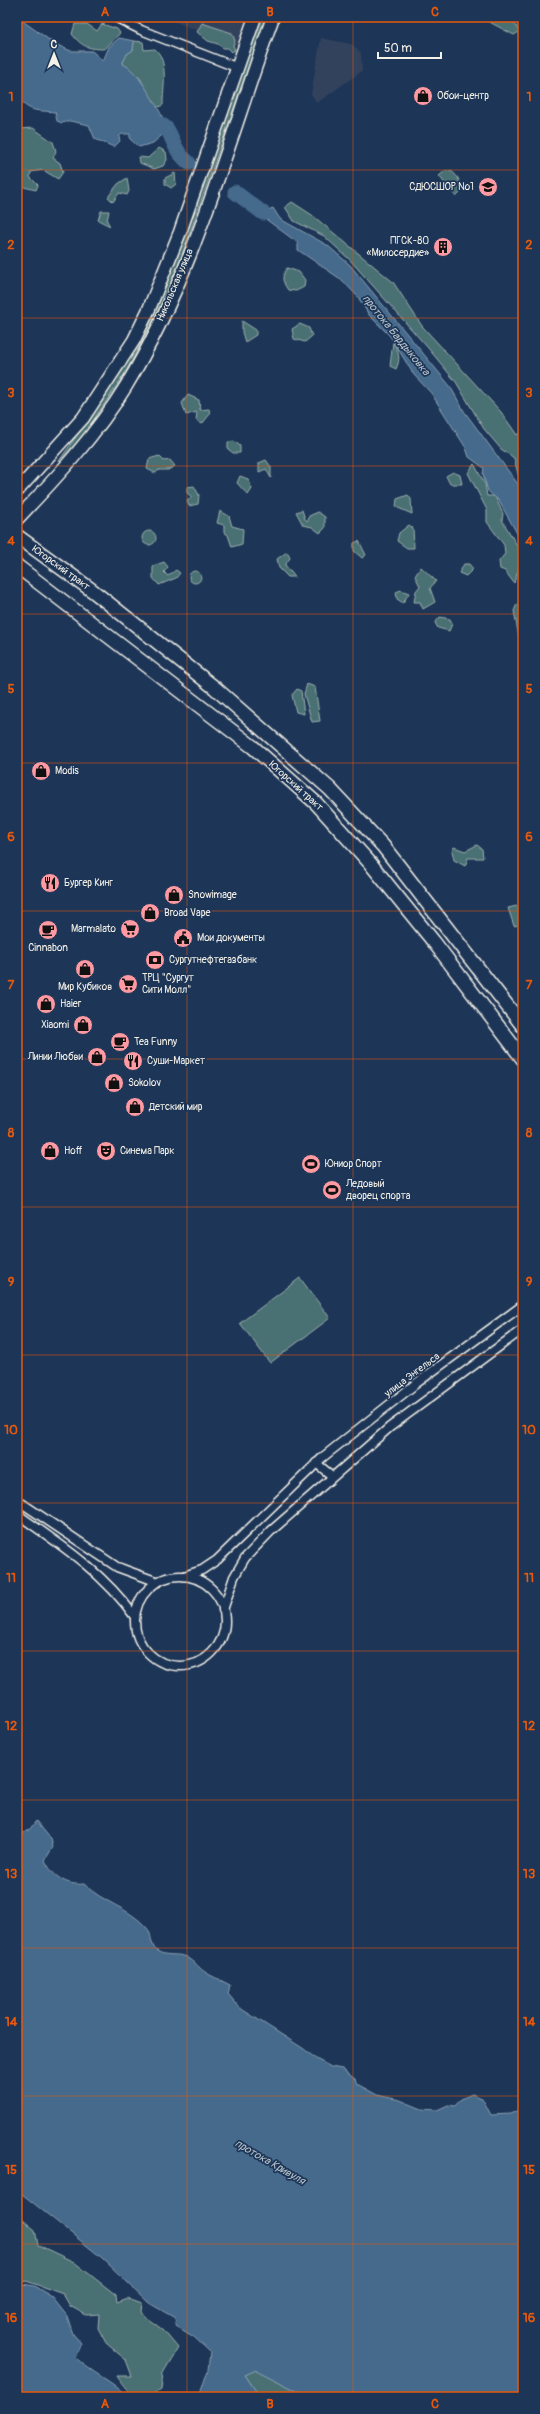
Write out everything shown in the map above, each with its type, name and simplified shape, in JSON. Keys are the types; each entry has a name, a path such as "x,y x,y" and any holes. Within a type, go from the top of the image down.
{"main road":[{"name":"Югорский тракт","path":"17,536 93,591 215,688 330,789 383,846 523,1026"},
{"name":"Югорский тракт","path":"17,566 252,747 316,803 370,863 434,942 523,1059"}],"street":[{"path":"115,17 236,73"},
{"name":"Никольская улица","path":"17,492 83,418 127,351 149,309 190,206 255,17"},
{"name":"Никольская улица","path":"17,519 77,453 126,387 147,348 176,287 205,212 273,17"},
{"name":"улица Энгельса","path":"184,1576 202,1570 217,1560 316,1464 418,1382 523,1305"},
{"path":"223,1610 234,1577 245,1558 271,1531 332,1476 407,1414 523,1329"},
{"path":"316,1464 332,1476"},
{"path":"17,1500 117,1567 158,1582"},
{"path":"17,1514 62,1546 104,1579 135,1616"},
{"path":"184,1576 206,1585 217,1596 223,1610 224,1626 216,1648 205,1659 183,1666 167,1664 147,1652 136,1632 135,1616 143,1595 158,1582 169,1578 184,1576"}],"shaded area":[{"path":"163,17 247,17 237,46"},
{"path":"321,38 351,44 355,47 361,53 362,71 317,103 311,94"}],"green space":[{"path":"260,17 266,17 176,272 157,314 124,375 82,437 59,461 122,371 145,327"},
{"path":"480,17 503,18 513,22 517,26 519,32 514,35"},
{"path":"202,23 232,33 235,41 233,45 235,50 232,52 228,48 222,48 218,44 208,41 197,32"},
{"path":"75,24 87,24 97,31 102,24 117,29 120,33 105,49 90,48 79,42 72,34"},
{"path":"134,41 143,42 144,50 155,49 162,60 164,68 163,105 156,108 140,78 122,64 127,54 133,50"},
{"path":"17,124 20,129 33,128 53,142 56,151 53,158 60,163 63,172 58,179 43,170 31,172 30,177 38,185 36,190 24,187 17,178"},
{"path":"159,148 166,152 167,160 163,166 154,169 140,163 139,157 148,158"},
{"path":"445,171 451,171 459,180 461,192 456,197 439,176"},
{"path":"175,173 176,184 171,188 165,184 165,178"},
{"path":"127,178 129,191 127,195 119,193 113,202 108,197 118,184"},
{"path":"292,202 312,215 393,282 422,326 501,412 517,435 523,429 523,482 518,474 514,458 501,449 484,429 456,382 428,348 350,260 324,236 294,221 285,207"},
{"path":"101,211 109,211 107,221 110,226 98,220"},
{"path":"287,268 299,272 305,280 304,287 296,291 288,290 283,279"},
{"path":"242,321 256,330 256,335 245,342 242,332"},
{"path":"300,324 309,328 312,336 305,342 294,339 292,329"},
{"path":"393,342 399,356 396,369 390,366"},
{"path":"188,395 199,400 200,410 209,409 210,414 202,424 196,420 197,412 186,415 182,403"},
{"path":"234,441 240,446 240,453 233,453 228,449 228,442"},
{"path":"159,456 164,461 170,460 175,466 168,470 159,470 155,473 147,469 149,459"},
{"path":"266,460 271,467 271,478 266,469 259,472 259,463"},
{"path":"474,464 485,484 487,496 495,496 503,514 502,520 519,549 520,565 514,583 505,571 500,569 499,561 505,554 504,545 487,522 487,510 468,473"},
{"path":"453,472 460,475 462,484 450,484 446,476"},
{"path":"240,476 248,479 252,489 248,495 237,483"},
{"path":"194,486 199,495 198,504 189,506 187,501 192,497 187,493 187,487"},
{"path":"408,495 411,499 412,514 396,507 397,499"},
{"path":"302,510 305,519 308,521 309,516 318,512 325,517 325,528 320,533 312,527 303,525 296,512"},
{"path":"220,511 229,516 232,526 243,529 242,544 232,547 228,535 224,532 224,525 217,523"},
{"path":"409,525 413,528 414,548 407,548 397,541 399,533"},
{"path":"146,531 152,531 156,535 156,541 152,545 146,545 142,541 142,535"},
{"path":"359,541 366,555 362,558 354,551 354,543"},
{"path":"287,552 290,558 285,565 295,577 288,577 279,568 277,559"},
{"path":"164,562 168,567 164,572 168,576 176,570 180,573 176,578 159,585 153,578 153,566"},
{"path":"464,564 469,564 473,569 466,576 459,573"},
{"path":"421,567 436,581 430,588 435,602 423,609 420,602 414,602 416,591 420,586 415,576"},
{"path":"195,571 199,573 201,577 199,581 195,583 191,581 189,577 191,573"},
{"path":"401,590 409,593 403,603 397,599 396,592"},
{"path":"517,604 523,608 523,640 520,642 514,611"},
{"path":"440,617 450,619 452,624 449,631 438,628 435,623"},
{"path":"307,684 315,687 320,721 312,722 304,694"},
{"path":"297,689 301,691 304,714 296,712 292,695"},
{"path":"477,845 482,849 483,858 468,858 465,866 454,860 452,851 454,847 465,851"},
{"path":"517,906 522,914 523,921 522,924 514,926 508,908"},
{"path":"300,1278 330,1318 270,1363 240,1323"},
{"path":"17,2215 35,2230 38,2245 74,2262 116,2295 117,2302 128,2298 142,2303 141,2312 144,2316 163,2330 178,2348 163,2373 161,2390 141,2397 130,2392 121,2383 117,2376 132,2376 126,2360 106,2343 98,2328 99,2314 86,2315 70,2306 63,2294 18,2278"},
{"path":"256,2369 309,2397 260,2397 245,2375"}],"water":[{"path":"17,17 55,44 71,51 92,51 103,61 109,47 119,38 134,41 133,50 127,54 122,64 135,73 149,92 168,130 153,143 139,147 130,139 130,134 122,134 119,137 120,141 114,147 95,139 89,125 70,121 62,123 57,121 55,112 38,111 26,106 17,97"},
{"path":"249,200 263,212 273,208 280,219 327,245 350,265 450,386 464,411 523,491 523,544 499,501 488,491 483,474 484,468 469,457 466,448 431,393 414,375 390,336 369,315 358,297 342,280 298,250 298,243 252,209"},
{"name":"протока Кривуля","path":"36,1821 51,1839 53,1847 45,1860 48,1866 60,1879 66,1882 84,1884 99,1896 139,1920 150,1932 153,1945 157,1951 164,1954 187,1957 205,1972 230,1985 228,1994 240,2008 304,2049 316,2059 331,2067 342,2069 355,2079 357,2084 377,2095 400,2100 422,2109 437,2110 448,2105 455,2106 461,2099 472,2094 482,2098 491,2115 510,2114 523,2108 523,2397 309,2397 256,2370 245,2375 260,2397 199,2397 208,2370 210,2352 194,2337 176,2326 175,2318 149,2303 101,2257 17,2190 17,1837 30,1829"},
{"path":"17,2283 34,2286 52,2297 67,2316 73,2334 81,2343 75,2357 128,2397 17,2397"}],"waterway":[{"path":"152,121 166,128 181,156 189,163"},
{"name":"протока Бардыковка","path":"235,192 263,213"}],"place":[{"name":"Обои-центр","path":"423,96"},
{"name":"СДЮСШОР №1","path":"488,187"},
{"name":"ПГСК-80 «Милосердие»","path":"443,247"},
{"name":"Modis","path":"41,771"},
{"name":"Бургер Кинг","path":"50,883"},
{"name":"Snowimage","path":"174,895"},
{"name":"Broad Vape","path":"150,913"},
{"name":"Marmalato","path":"130,929"},
{"name":"Cinnabon","path":"48,930"},
{"name":"Мои документы","path":"183,938"},
{"name":"Сургутнефтегазбанк","path":"155,960"},
{"name":"Мир Кубиков","path":"85,969"},
{"name":"ТРЦ \"Сургут Сити Молл\"","path":"128,984"},
{"name":"Haier","path":"46,1004"},
{"name":"Xiaomi","path":"83,1025"},
{"name":"Tea Funny","path":"120,1042"},
{"name":"Линии Любви","path":"97,1057"},
{"name":"Суши-Маркет","path":"133,1061"},
{"name":"Sokolov","path":"114,1083"},
{"name":"Детский мир","path":"135,1107"},
{"name":"Hoff","path":"50,1151"},
{"name":"Синема Парк","path":"106,1151"},
{"name":"Юниор Спорт","path":"311,1164"},
{"name":"Ледовый дворец спорта","path":"332,1190"}]}
